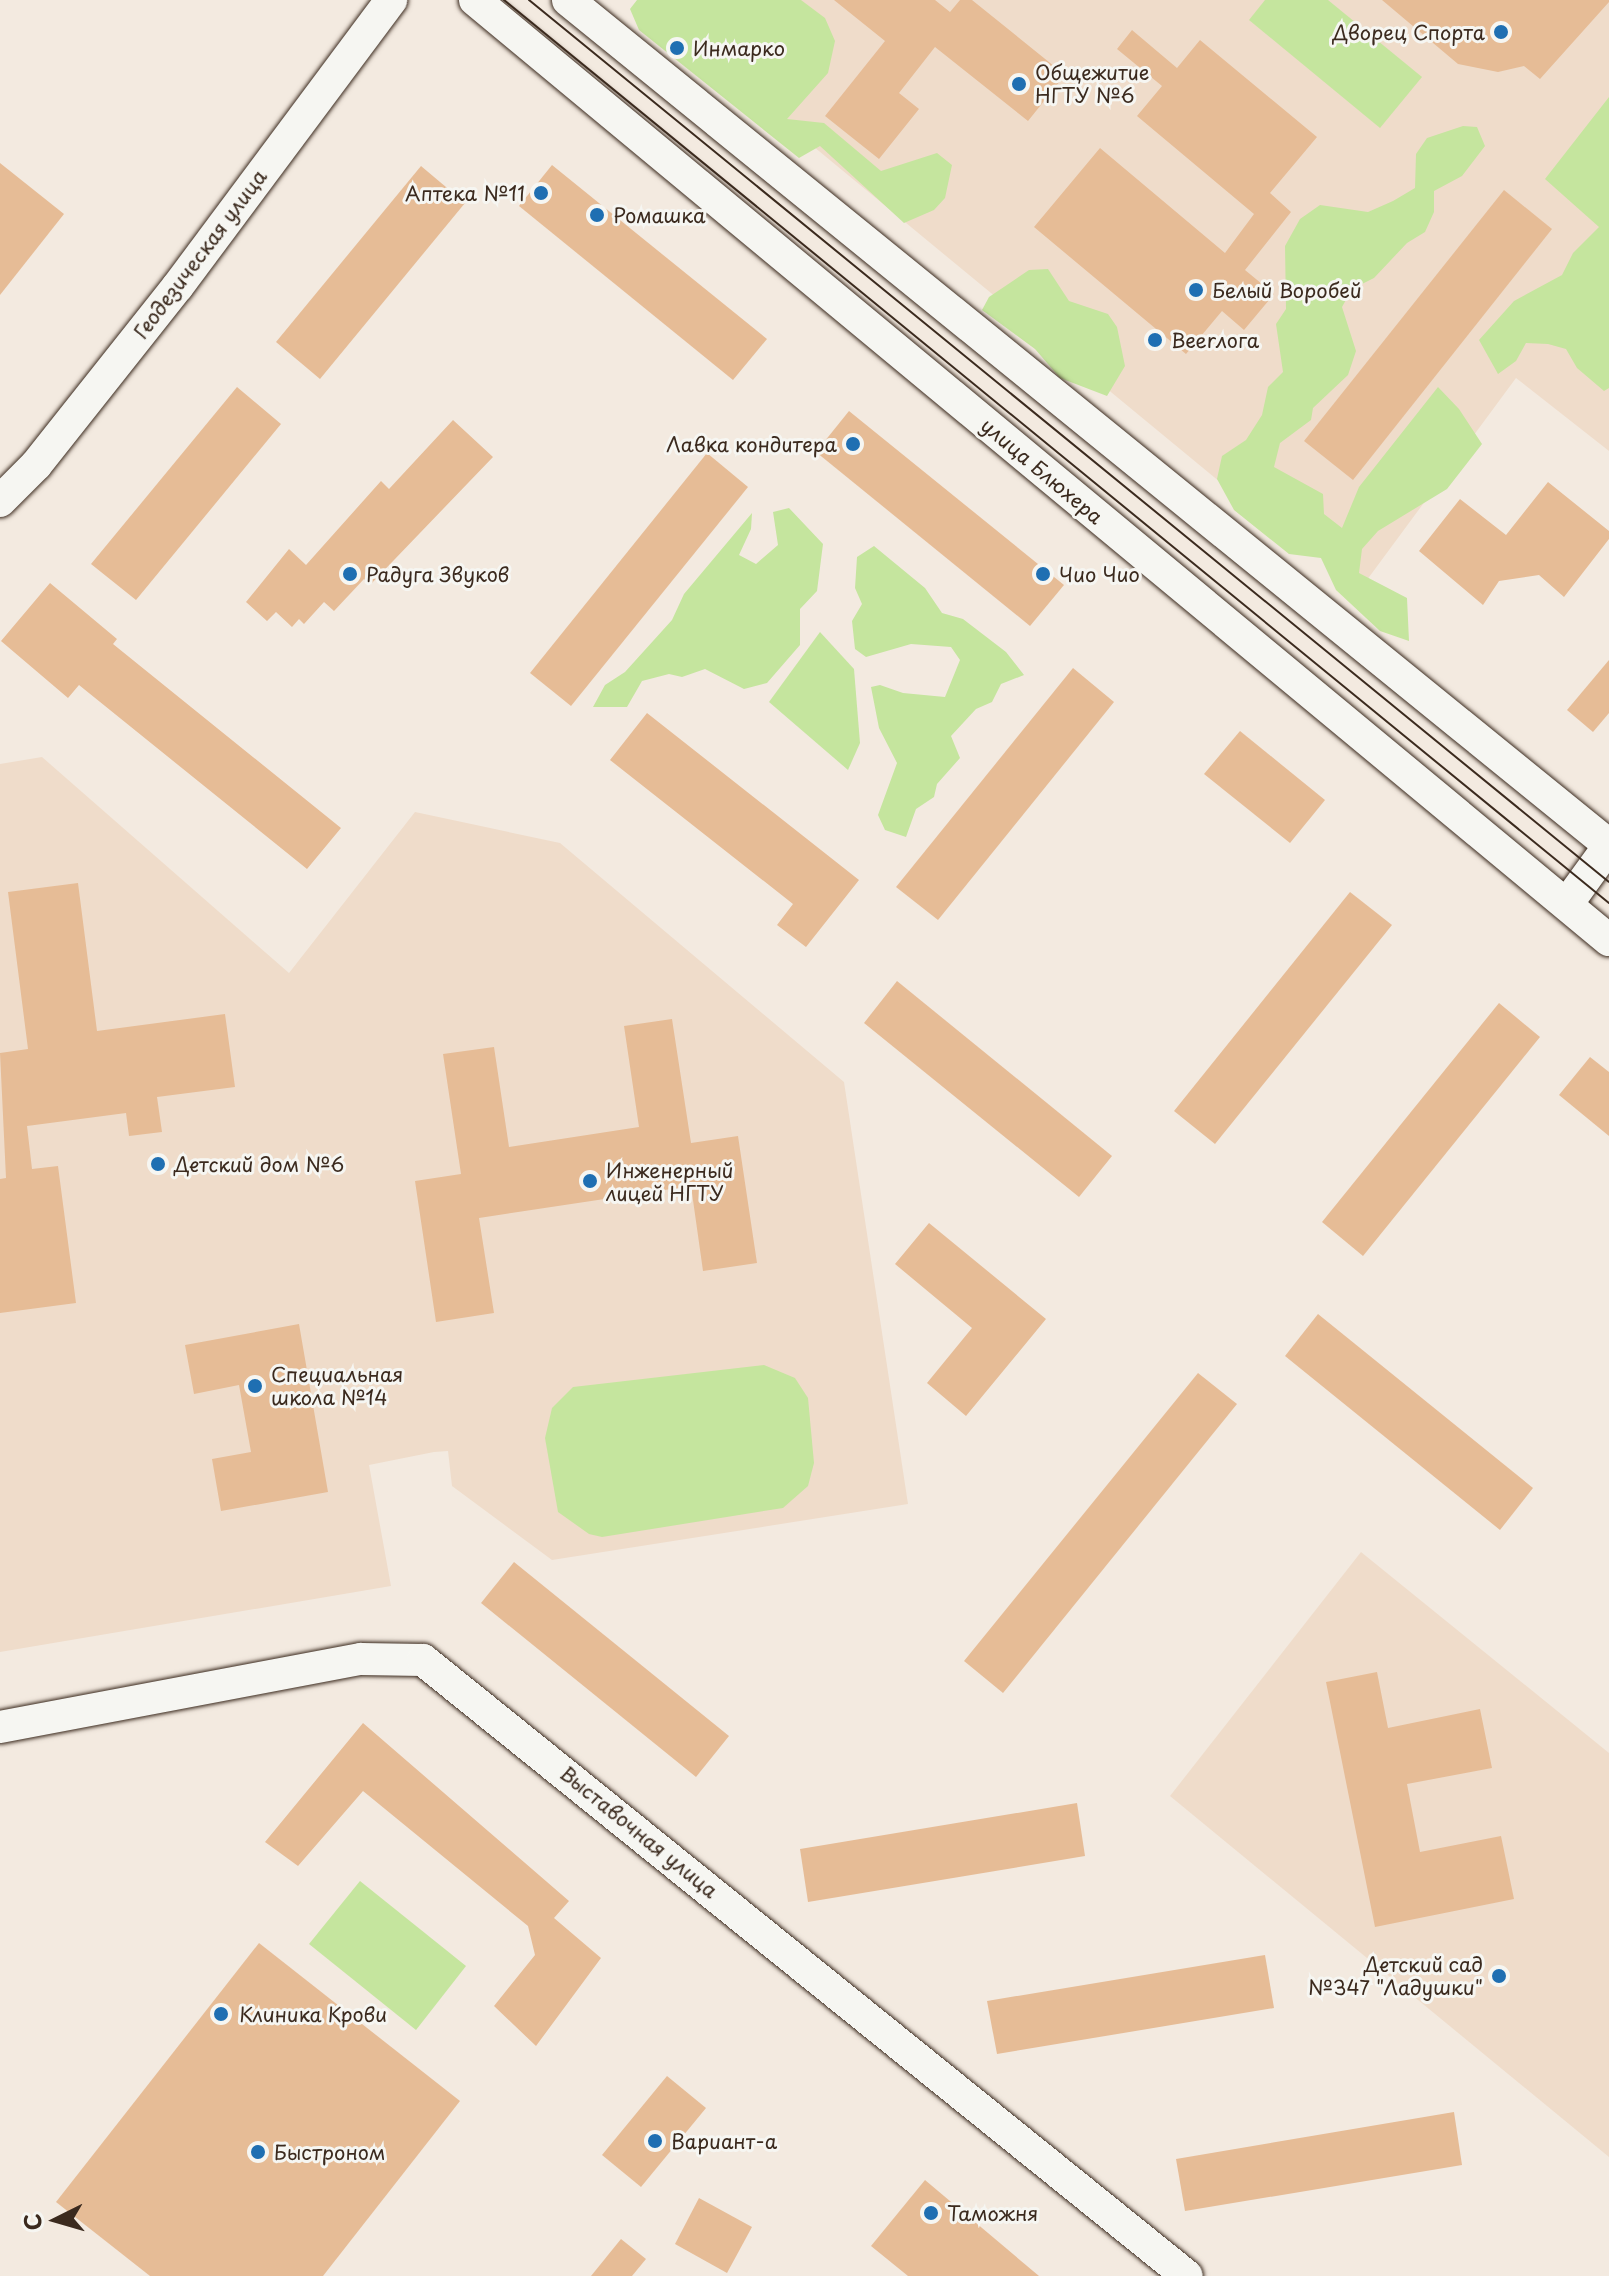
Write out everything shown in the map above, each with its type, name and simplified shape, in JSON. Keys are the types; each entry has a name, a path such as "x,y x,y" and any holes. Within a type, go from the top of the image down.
{"street":[{"name":"Геодезическая улица","path":"0,501 36,465 178,286 391,0"},
{"name":"улица Блюхера","path":"475,0 1609,940"},
{"path":"568,0 1609,846 1567,904"},
{"name":"Выставочная улица","path":"0,1727 361,1659 423,1660 1187,2276"}],"shaded area":[{"path":"677,0 1609,0 1609,451 1516,378 1361,588 1220,482 694,48"},
{"path":"42,757 289,973 415,812 560,843 844,1082 908,1504 552,1560 452,1486 448,1451 434,1452 369,1465 391,1586 0,1652 0,764"},
{"name":"Детский сад №347 \"Ладушки\"","path":"1361,1552 1609,1753 1609,2157 1170,1796"}],"green space":[{"path":"637,0 801,0 825,18 835,41 828,73 787,119 824,123 881,171 937,153 952,165 945,198 934,210 904,223 820,146 799,158 639,30 630,9"},
{"path":"1265,0 1328,0 1422,77 1380,128 1249,20"},
{"path":"1609,97 1609,388 1604,391 1577,368 1566,349 1548,344 1526,343 1516,361 1498,374 1479,340 1514,301 1562,275 1573,253 1599,227 1545,179"},
{"path":"1463,126 1477,127 1485,146 1462,176 1434,191 1434,212 1425,232 1407,243 1374,278 1352,289 1342,307 1356,351 1348,375 1313,408 1311,420 1280,443 1274,467 1323,494 1324,514 1342,528 1359,487 1438,387 1459,409 1482,444 1447,489 1378,531 1362,549 1359,573 1407,598 1409,641 1380,631 1336,590 1321,558 1289,554 1234,510 1217,479 1222,456 1246,440 1262,415 1268,387 1283,372 1276,324 1286,309 1285,246 1300,219 1320,205 1368,212 1393,201 1415,188 1416,154 1427,138"},
{"path":"1048,269 1069,301 1108,314 1117,327 1125,366 1107,396 1060,378 1035,349 982,310 989,297 1029,270"},
{"path":"789,508 823,544 817,591 800,609 800,645 767,683 744,689 705,669 682,677 669,674 642,681 627,707 593,707 605,685 625,672 672,620 684,594 752,513 751,529 739,555 756,564 778,545 773,512"},
{"path":"874,546 925,588 942,613 963,619 1006,652 1024,675 1001,684 992,702 976,709 951,736 960,758 937,784 934,797 916,809 906,837 885,830 878,815 897,763 879,728 871,687 880,685 903,693 945,697 960,660 951,647 911,644 866,657 855,649 852,621 862,604 855,588 857,557"},
{"path":"820,632 854,669 860,743 848,770 769,702"},
{"path":"764,1365 795,1378 808,1398 814,1463 808,1486 783,1508 602,1537 589,1534 558,1512 545,1438 552,1408 573,1387"},
{"path":"360,1881 466,1966 416,2030 309,1944"}],"building":[{"name":"Общежитие НГТУ №6","path":"834,0 935,0 950,12 960,0 972,0 1065,75 1028,121 935,47 899,93 919,109 879,159 825,116 885,41"},
{"name":"Дворец Спорта","path":"1382,0 1609,2 1540,79 1524,66 1498,72 1458,64"},
{"path":"1132,30 1177,68 1200,40 1317,137 1270,193 1291,212 1245,270 1274,294 1244,330 1222,311 1186,354 1034,227 1100,148 1225,253 1254,214 1137,116 1162,86 1117,49"},
{"path":"0,163 64,214 0,295"},
{"path":"552,165 767,339 733,380 519,206"},
{"path":"421,166 465,203 320,379 276,342"},
{"path":"1504,190 1552,229 1353,480 1304,441"},
{"path":"237,387 281,424 136,600 91,564"},
{"path":"849,411 1064,585 1030,626 816,452"},
{"path":"453,420 493,457 370,585 364,579 334,611 324,602 304,624 299,619 292,627 276,612 267,621 246,602 289,549 306,565 381,481 389,489"},
{"path":"707,453 748,487 571,706 530,673"},
{"path":"1548,482 1609,531 1609,539 1564,597 1539,575 1499,581 1483,605 1419,551 1460,499 1506,535"},
{"path":"50,583 117,639 113,644 341,828 307,869 79,685 68,698 1,641"},
{"path":"1609,660 1609,713 1593,732 1567,710"},
{"path":"1073,668 1114,702 938,920 896,887"},
{"path":"647,713 859,880 806,947 777,925 793,904 610,760"},
{"path":"1240,731 1325,800 1290,843 1204,774"},
{"path":"78,883 97,1031 225,1014 235,1087 157,1097 162,1132 129,1136 126,1113 27,1126 32,1169 58,1166 76,1303 0,1313 0,1179 6,1178 0,1053 28,1049 8,892"},
{"path":"1350,892 1392,925 1215,1144 1174,1111"},
{"path":"897,981 1112,1156 1079,1197 864,1023"},
{"path":"1499,1003 1540,1037 1363,1256 1322,1222"},
{"name":"Инженерный лицей НГТУ","path":"672,1019 691,1143 738,1136 757,1263 703,1271 691,1186 479,1218 494,1313 436,1322 415,1181 461,1174 443,1054 494,1047 509,1147 639,1127 624,1026"},
{"path":"1590,1057 1609,1072 1609,1136 1559,1095"},
{"path":"929,1223 1046,1319 966,1416 927,1383 972,1328 895,1264"},
{"path":"1318,1314 1533,1488 1500,1530 1285,1356"},
{"path":"299,1324 328,1492 221,1511 212,1459 251,1452 239,1385 194,1394 185,1345"},
{"path":"1198,1373 1237,1404 1003,1693 964,1661"},
{"path":"514,1562 729,1736 696,1777 481,1603"},
{"path":"1377,1672 1388,1728 1480,1709 1492,1768 1407,1784 1420,1852 1501,1836 1514,1899 1375,1927 1326,1682"},
{"path":"363,1723 569,1901 554,1918 601,1958 536,2046 494,2006 535,1955 528,1926 363,1791 298,1866 265,1842"},
{"path":"1077,1803 1085,1856 808,1902 800,1849"},
{"name":"Быстроном","path":"259,1943 460,2101 323,2276 150,2276 56,2202"},
{"path":"1265,1955 1274,2008 997,2054 987,2001"},
{"path":"667,2076 706,2108 641,2187 602,2155"},
{"path":"1454,2112 1462,2165 1185,2211 1176,2159"},
{"name":"Таможня","path":"925,2180 1039,2276 908,2276 871,2246"},
{"path":"699,2198 752,2227 727,2273 675,2244"},
{"path":"621,2239 646,2259 632,2276 591,2276"}],"tram line":[{"path":"504,0 1609,903"},
{"path":"529,0 1609,882"}],"place":[{"name":"Дворец Спорта","path":"1501,32"},
{"name":"Инмарко","path":"677,48"},
{"name":"Общежитие НГТУ №6","path":"1019,84"},
{"name":"Аптека №11","path":"541,193"},
{"name":"Ромашка","path":"597,215"},
{"name":"Белый Воробей","path":"1196,290"},
{"name":"Beerлога","path":"1155,340"},
{"name":"Лавка кондитера","path":"853,444"},
{"name":"Радуга Звуков","path":"350,574"},
{"name":"Чио Чио","path":"1043,574"},
{"name":"Детский дом №6","path":"158,1164"},
{"name":"Инженерный лицей НГТУ","path":"590,1181"},
{"name":"Специальная школа №14","path":"255,1386"},
{"name":"Детский сад №347 \"Ладушки\"","path":"1499,1976"},
{"name":"Клиника Крови","path":"221,2014"},
{"name":"Вариант-а","path":"655,2141"},
{"name":"Быстроном","path":"258,2152"},
{"name":"Таможня","path":"931,2213"}]}
